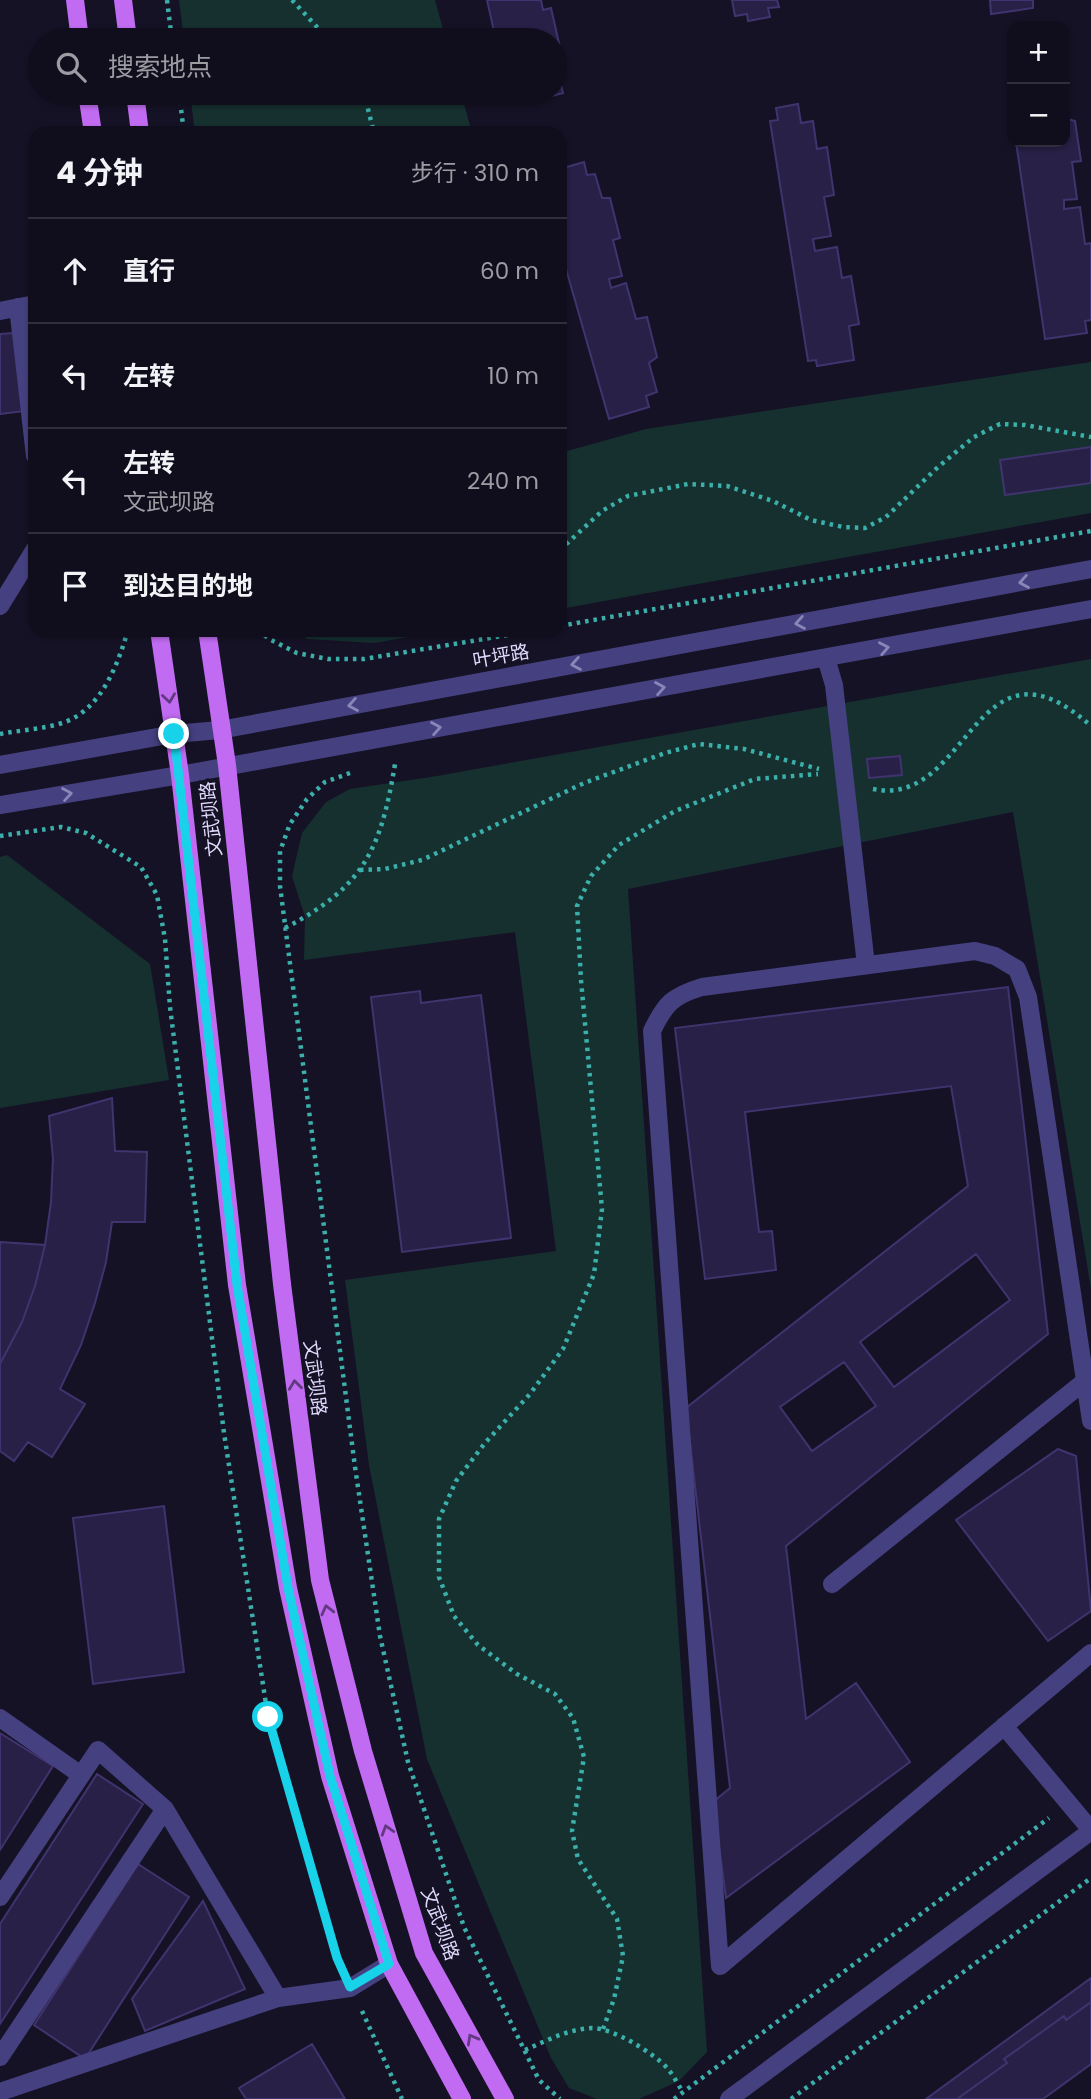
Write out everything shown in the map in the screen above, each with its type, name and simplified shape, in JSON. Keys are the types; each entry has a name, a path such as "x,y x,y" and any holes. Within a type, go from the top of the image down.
{"main road":[{"path":"75,0 78,28"},
{"path":"123,0 126,28"},
{"path":"89,105 92,126"},
{"path":"136,105 139,126"},
{"name":"文武坝路","path":"160,637 180,775 237,1285 288,1588 330,1776 389,1964 462,2099"},
{"name":"文武坝路","path":"208,637 226,765 282,1284 320,1580 363,1751 424,1953 505,2099"}],"street":[{"path":"0,311 27,306 28,325"},
{"path":"0,607 28,561"},
{"name":"叶坪路","path":"0,765 174,734 220,730 1091,569"},
{"path":"0,805 180,775 1091,609"},
{"path":"826,658 834,685 866,965"},
{"path":"1091,1421 1028,997 1017,969 995,956 975,951 702,987 681,993 664,1006 652,1031 720,1966 1091,1653"},
{"path":"832,1584 1085,1381"},
{"path":"0,1718 81,1775"},
{"path":"729,2099 1091,1831 1004,1726"},
{"path":"0,1897 98,1750 165,1809 278,1998"},
{"path":"0,2057 165,1809"},
{"path":"0,2091 278,1998 350,1987 389,1964"}],"path":[{"path":"167,0 170,28"},
{"path":"292,0 318,28"},
{"path":"180,105 183,126"},
{"path":"367,105 372,126"},
{"path":"567,544 602,511 628,496 688,484 727,486 773,501 811,520 843,527 865,528 886,517 974,437 1000,424 1025,425 1091,437"},
{"path":"567,625 1091,531"},
{"path":"0,734 65,722 85,709 107,685 126,637"},
{"path":"267,637 297,653 328,659 364,659 496,637"},
{"path":"360,870 385,869 422,860 583,783 665,753 699,744 744,749 806,764 821,769 845,784 882,791"},
{"path":"285,928 336,897 360,870 377,841 388,810 396,764 384,766"},
{"path":"362,771 325,782 307,799 290,824 280,851 280,886 355,1467 380,1636 408,1762 464,1927 539,2080 560,2099"},
{"path":"0,836 61,827 86,833 141,867 157,895 165,939 170,1007 224,1433 268,1717 337,1958 402,2099"},
{"path":"674,2099 1069,1803"},
{"path":"791,2099 1091,1878"},
{"path":"525,2050 567,2032 603,2029 642,2048 667,2068 683,2092"}],"green space":[{"path":"179,0 435,0 443,28 182,28"},
{"path":"192,105 464,105 470,126 194,126"},
{"path":"1091,362 1091,513 567,608 567,451 646,429"},
{"path":"304,637 408,637 375,643"},
{"path":"1091,659 1091,1289 1013,812 628,889 707,2052 679,2081 639,2099 597,2099 569,2088 551,2058 427,1759 369,1465 345,1280 556,1251 515,932 304,960 305,917 292,876 302,833 326,802 350,789 431,777"},
{"path":"7,855 150,964 169,1080 0,1108 0,857"}],"building":[{"path":"487,0 541,0 543,10 551,8 556,28 493,28"},
{"path":"732,0 777,0 779,7 768,8 770,17 748,21 747,14 735,16"},
{"path":"990,0 1033,0 1033,8 991,14"},
{"path":"798,104 801,123 813,121 817,149 827,147 834,195 824,197 831,236 813,239 815,251 837,247 842,278 851,276 859,324 849,326 854,360 817,366 816,360 808,361 770,121 778,120 776,108"},
{"path":"1070,120 1075,121 1081,161 1072,162 1077,199 1064,200 1064,209 1080,207 1085,244 1091,243 1091,320 1085,321 1087,333 1045,339 1017,147 1070,147"},
{"path":"584,162 587,175 595,174 602,198 610,198 620,238 613,240 622,276 609,279 611,288 626,283 636,319 647,317 657,357 649,363 657,392 646,396 649,407 609,419 567,272 567,167"},
{"path":"14,333 25,411 0,414 0,334"},
{"path":"1091,447 1091,483 1005,495 1000,460"},
{"path":"900,756 902,775 869,778 867,759"},
{"path":"1008,987 1048,1334 786,1546 806,1719 856,1683 910,1762 726,1898 713,1802 730,1788 686,1408 968,1186 951,1086 745,1112 759,1232 772,1231 776,1270 705,1279 675,1028","holes":["976,1254 1010,1300 894,1387 860,1342","844,1362 876,1406 812,1451 780,1407"]},
{"path":"420,991 421,1003 481,995 511,1238 402,1252 371,997"},
{"path":"112,1098 115,1151 147,1152 145,1222 112,1222 106,1262 95,1303 81,1345 60,1389 85,1404 52,1457 28,1442 14,1461 0,1451 0,1364 22,1322 35,1286 45,1245 53,1159 49,1116"},
{"path":"0,1242 45,1245 35,1286 22,1322 0,1364"},
{"path":"1058,1449 1076,1456 1091,1611 1048,1641 956,1520"},
{"path":"164,1506 184,1672 93,1684 73,1518"},
{"path":"0,1733 53,1766 0,1850"},
{"path":"97,1774 143,1804 0,2024 0,1924"},
{"path":"138,1864 189,1897 85,2059 34,2025"},
{"path":"203,1901 245,1989 145,2031 132,1999"},
{"path":"1091,1978 1091,2002 1066,2020 1064,2016 1004,2059 1007,2063 957,2099 926,2099"},
{"path":"1091,2002 1091,2064 1043,2099 957,2099 1007,2063 1004,2059 1064,2016 1066,2020"},
{"path":"312,2044 345,2099 246,2099 239,2088"}],"route":[{"path":"174,734 237,1285 288,1588 330,1776 389,1964 350,1987 337,1958 268,1717"}]}
